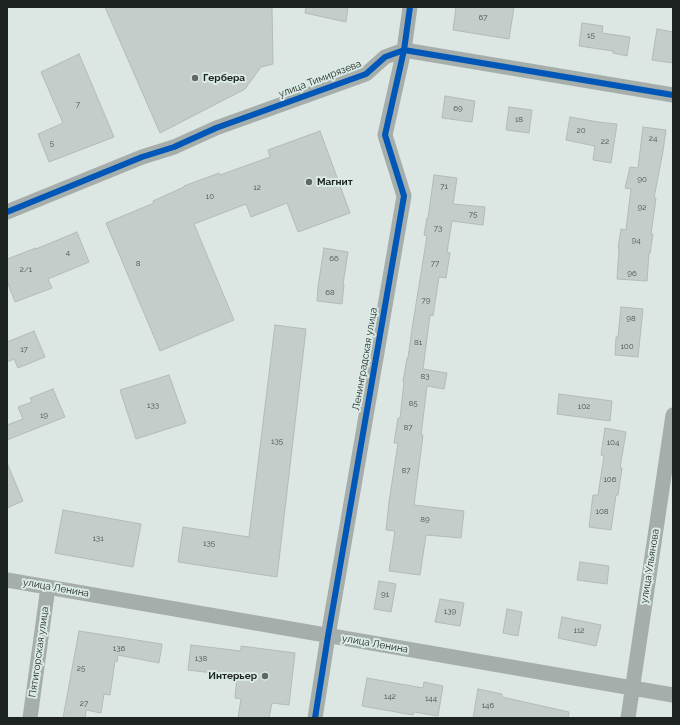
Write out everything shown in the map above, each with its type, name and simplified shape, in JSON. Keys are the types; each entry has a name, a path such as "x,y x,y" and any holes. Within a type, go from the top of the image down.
{"street":[{"name":"Ленинградская улица","path":"316,718 328,636 404,196 385,135 404,50 410,7"},
{"name":"улица Тимирязева","path":"7,212 142,157 174,147 216,128 366,74 385,57 404,50 673,95"},
{"name":"улица Ульянова","path":"628,718 673,415"},
{"name":"улица Ленина","path":"7,580 673,695"},
{"name":"Пятигорская улица","path":"30,718 48,587"}],"building":[{"name":"Гербера","path":"105,7 272,7 273,64 261,67 245,89 160,133"},
{"path":"306,7 348,7 346,22 305,13"},
{"path":"456,7 514,7 509,39 453,30"},
{"path":"582,23 603,26 602,33 630,37 627,56 613,53 613,51 579,46"},
{"path":"657,29 673,32 673,63 652,60"},
{"path":"79,54 114,137 49,162 38,134 63,123 41,72"},
{"path":"445,96 475,101 472,122 442,118"},
{"path":"509,107 532,110 529,133 506,130"},
{"path":"570,117 617,124 611,163 593,160 595,146 566,140"},
{"path":"643,127 666,130 654,198 656,198 651,234 653,234 649,253 647,281 617,279 618,248 621,229 626,230 631,189 625,188 630,167 638,168"},
{"path":"320,131 350,213 298,232 287,203 251,217 246,204 194,224 234,320 160,351 106,223 154,203 153,201 184,186 270,157 268,150"},
{"path":"434,175 457,178 453,204 485,207 483,225 452,221 447,252 450,253 446,278 439,277 433,316 430,315 423,369 447,373 444,389 427,386 421,435 423,435 414,505 464,511 461,538 426,535 420,575 389,571 395,531 386,530 398,443 394,443 398,418 400,418 403,382 427,236 424,235"},
{"path":"77,232 89,262 48,279 52,288 15,302 7,281 7,259"},
{"path":"324,248 348,252 343,284 342,304 317,301"},
{"path":"621,307 643,309 638,357 615,355 616,337 618,337"},
{"path":"275,325 306,329 277,577 178,562 183,527 249,537"},
{"path":"34,331 45,357 18,368 14,359 7,362 7,342"},
{"path":"169,375 186,423 136,439 120,390"},
{"path":"53,389 65,417 7,440 7,425 23,419 18,407 32,402 30,398"},
{"path":"559,394 612,401 610,421 557,414"},
{"path":"605,428 626,432 620,468 622,468 618,495 616,495 611,530 589,527 593,495 598,495 604,456 601,455"},
{"path":"7,463 23,501 7,508"},
{"path":"63,510 141,524 133,567 55,553"},
{"path":"580,562 609,566 607,584 577,580"},
{"path":"379,581 396,584 391,612 374,609"},
{"path":"440,599 464,603 460,626 435,622"},
{"path":"507,609 522,612 518,636 503,633"},
{"path":"562,617 601,625 596,646 558,638"},
{"path":"79,631 162,644 159,663 118,655 117,662 115,661 110,695 104,694 101,713 86,710 85,718 63,718"},
{"name":"Интерьер","path":"191,645 241,651 241,646 295,653 289,705 272,703 269,718 238,718 241,699 235,698 237,676 188,670"},
{"path":"367,678 423,688 424,682 443,686 438,716 414,712 413,715 362,706"},
{"path":"478,689 502,694 502,697 569,712 568,718 473,718"}],"cycle path":[{"path":"315,718 404,196 385,135 404,50 410,7"},
{"path":"7,212 142,157 174,147 216,128 366,74 385,57 404,50 673,95"}],"place":[{"name":"Гербера","path":"195,78"},
{"name":"Магнит","path":"309,182"},
{"name":"Интерьер","path":"265,676"}]}
